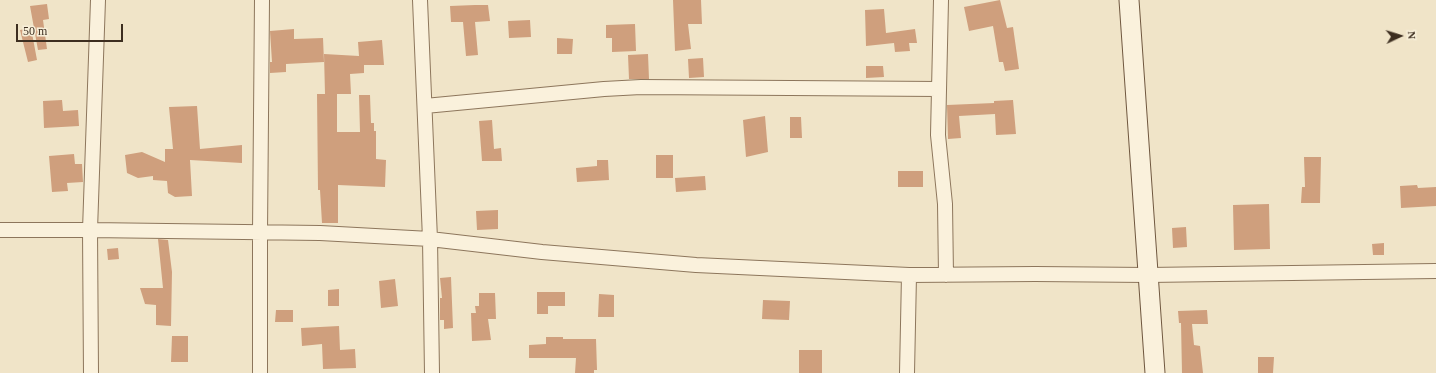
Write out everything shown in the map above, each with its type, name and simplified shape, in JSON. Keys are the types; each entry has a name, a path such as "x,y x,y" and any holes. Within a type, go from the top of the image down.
{"street":[{"path":"91,373 90,230 98,0"},
{"path":"260,373 262,0"},
{"path":"420,0 430,239 432,373"},
{"path":"941,0 938,135 945,204 946,275"},
{"path":"1129,0 1155,373"},
{"path":"425,106 642,86 939,89"},
{"path":"0,230 320,233 430,239 542,252 696,265 909,275 1148,275 1436,271"},
{"path":"907,373 909,275"}],"building":[{"path":"673,0 701,0 702,24 688,24 691,49 675,51"},
{"path":"1000,0 1007,28 1013,27 1019,69 1005,71 1003,62 999,62 993,26 969,31 964,7"},
{"path":"47,4 49,19 43,20 47,49 38,50 30,6"},
{"path":"488,5 490,21 475,22 478,55 466,56 463,22 451,22 450,6"},
{"path":"884,9 886,33 915,29 917,43 909,43 910,51 895,52 894,43 866,46 865,10"},
{"path":"530,20 531,37 509,38 508,21"},
{"path":"635,24 636,51 612,52 612,38 606,38 606,25"},
{"path":"31,28 37,60 28,62 20,30"},
{"path":"294,29 294,39 323,38 324,62 286,64 286,72 270,73 270,62 272,62 270,31"},
{"path":"557,38 573,39 572,54 557,54"},
{"path":"382,40 384,65 364,65 364,73 350,74 351,94 337,94 337,132 360,132 359,95 370,95 371,123 374,123 374,131 376,131 376,159 386,160 385,187 338,185 338,223 322,223 320,190 318,190 317,94 325,94 324,54 359,56 358,42"},
{"path":"648,54 649,79 629,79 628,55"},
{"path":"703,58 704,77 689,78 688,59"},
{"path":"866,66 883,66 884,77 866,78"},
{"path":"62,100 63,111 78,110 79,126 44,128 43,101"},
{"path":"1013,100 1016,134 996,135 995,114 959,116 961,138 948,139 947,105 994,103 994,101"},
{"path":"197,106 200,149 242,145 242,163 190,160 192,196 175,197 168,193 167,181 153,180 153,176 138,178 127,173 125,155 142,152 165,162 165,149 173,149 169,107"},
{"path":"765,116 768,152 746,157 743,120"},
{"path":"790,117 801,117 802,138 790,138"},
{"path":"492,120 494,149 501,148 502,161 482,161 479,121"},
{"path":"74,154 75,164 82,164 83,182 67,183 68,191 52,192 49,156"},
{"path":"656,155 673,155 673,178 656,178"},
{"path":"1304,157 1321,157 1320,203 1301,203 1302,187 1305,187"},
{"path":"597,160 608,160 609,180 577,182 576,168 597,166"},
{"path":"898,171 923,171 923,187 898,187"},
{"path":"705,176 706,190 676,192 675,178"},
{"path":"1417,185 1418,188 1436,187 1436,206 1401,208 1400,186"},
{"path":"1269,204 1270,249 1234,250 1233,205"},
{"path":"498,210 498,229 477,230 476,211"},
{"path":"1186,227 1187,247 1173,248 1172,228"},
{"path":"158,239 168,240 172,272 171,326 156,325 156,305 145,304 140,288 163,288"},
{"path":"1384,243 1384,255 1373,255 1372,244"},
{"path":"118,248 119,259 108,260 107,249"},
{"path":"451,277 453,328 444,329 444,320 440,320 440,298 442,298 440,278"},
{"path":"395,279 398,306 381,308 379,281"},
{"path":"339,289 339,306 328,306 328,290"},
{"path":"537,292 565,292 565,306 548,306 548,314 537,314"},
{"path":"479,293 495,293 496,319 488,319 491,340 472,341 471,313 476,313 475,306 479,306"},
{"path":"599,294 614,295 614,317 598,317"},
{"path":"763,300 790,301 789,320 762,319"},
{"path":"276,310 293,310 293,322 275,322"},
{"path":"1207,310 1208,324 1192,324 1194,345 1200,346 1203,373 1182,373 1181,323 1179,323 1178,311"},
{"path":"339,326 340,350 355,349 356,368 323,369 322,344 302,346 301,328"},
{"path":"172,336 188,336 188,362 171,362"},
{"path":"546,337 563,337 563,339 596,339 597,370 594,370 594,373 575,373 576,358 529,358 529,345 546,344"},
{"path":"799,350 822,350 822,373 799,373"},
{"path":"1258,357 1274,357 1273,373 1258,373"}]}
